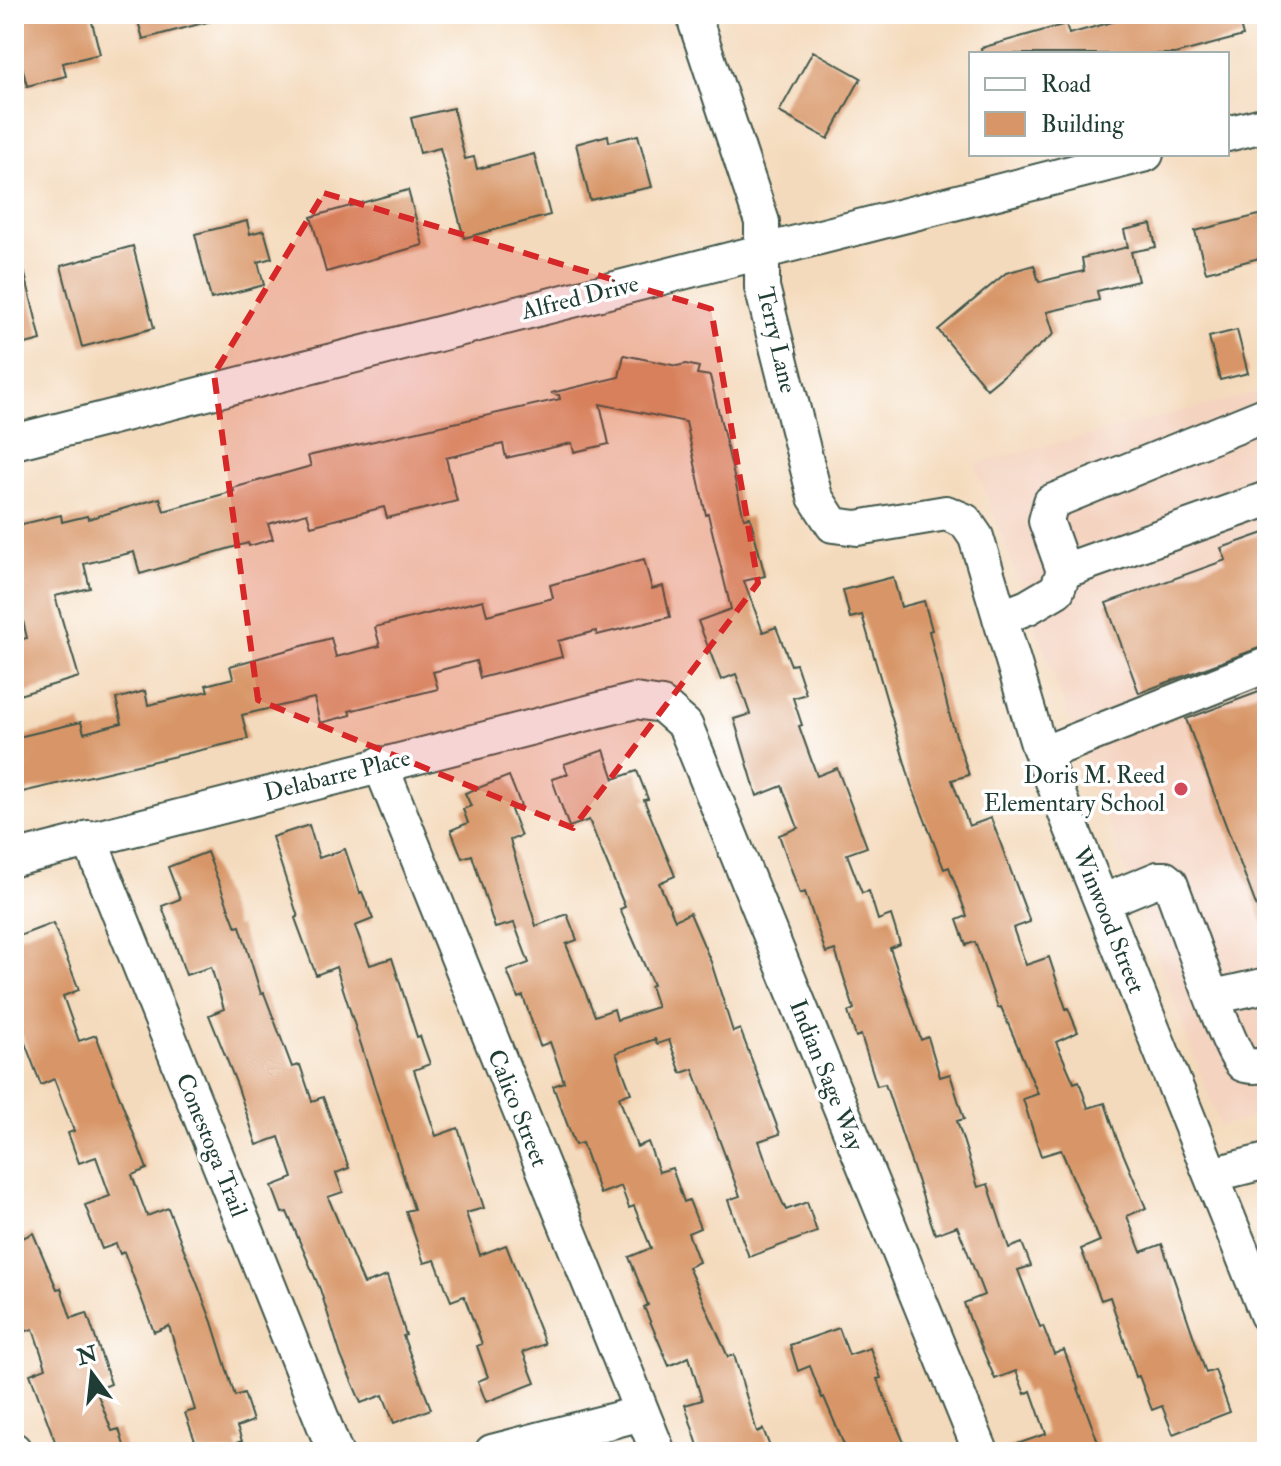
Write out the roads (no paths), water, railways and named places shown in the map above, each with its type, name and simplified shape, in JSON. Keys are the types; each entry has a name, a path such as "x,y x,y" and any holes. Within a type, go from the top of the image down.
{"street":[{"name":"Terry Lane","path":"693,14 762,222 762,287 815,497 833,525 857,528 946,513 965,521"},
{"path":"1229,134 1267,124"},
{"name":"Alfred Drive","path":"14,442 1138,156"},
{"path":"1000,618 1028,607 1057,590 1064,571 1046,521 1051,502 1267,414"},
{"path":"1064,571 1267,499"},
{"name":"Winwood Street","path":"965,521 976,537 1042,754 1267,1315"},
{"path":"1042,754 1267,665"},
{"name":"Delabarre Place","path":"14,859 635,701 662,705"},
{"name":"Indian Sage Way","path":"662,705 685,725 981,1452"},
{"name":"Calico Street","path":"380,764 658,1452"},
{"name":"Conestoga Trail","path":"89,838 335,1452"},
{"path":"1102,902 1158,879 1170,883 1239,1060 1245,1065 1267,1065"},
{"path":"1213,997 1267,985"},
{"path":"1211,1175 1267,1161"},
{"path":"492,1452 642,1413"}],"place":[{"name":"Doris M. Reed Elementary School","path":"1181,789"}]}
